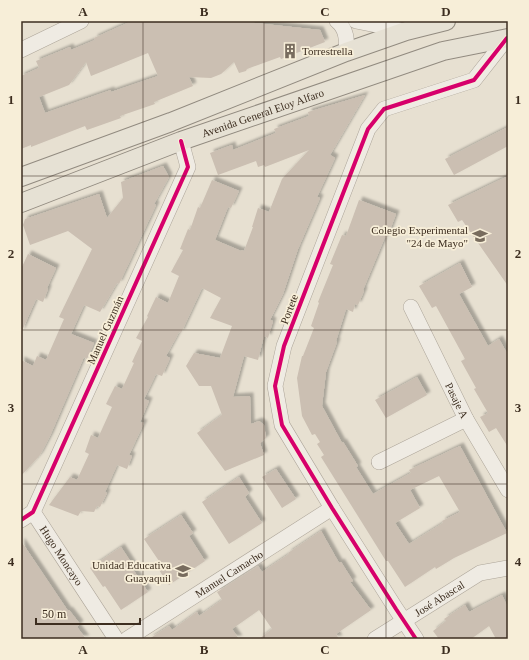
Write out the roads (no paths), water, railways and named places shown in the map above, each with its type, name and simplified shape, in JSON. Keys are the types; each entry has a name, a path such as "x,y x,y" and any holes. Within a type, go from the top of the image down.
{"main road":[{"name":"Avenida General Eloy Alfaro","path":"21,177 171,122 346,52 406,31 446,21"},
{"name":"Avenida General Eloy Alfaro","path":"21,203 181,141 443,51 508,38"}],"street":[{"path":"21,50 81,21"},
{"path":"337,21 340,23 347,38 346,52"},
{"path":"356,21 406,31"},
{"name":"Portete","path":"416,639 332,508 282,425 276,386 284,346 368,129 384,109 474,80 508,38"},
{"name":"Manuel Guzmán","path":"27,516 188,166 181,141"},
{"name":"Pasaje A","path":"411,307 466,420 508,490"},
{"path":"379,462 466,420"},
{"name":"Manuel Camacho","path":"127,639 332,508"},
{"name":"Hugo Moncayo","path":"27,516 116,639"},
{"name":"José Abascal","path":"375,639 480,573 508,568"}],"place":[{"name":"Torrestrella","path":"290,51"},
{"name":"Colegio Experimental \"24 de Mayo\"","path":"480,236"},
{"name":"Unidad Educativa Guayaquil","path":"183,571"}]}
